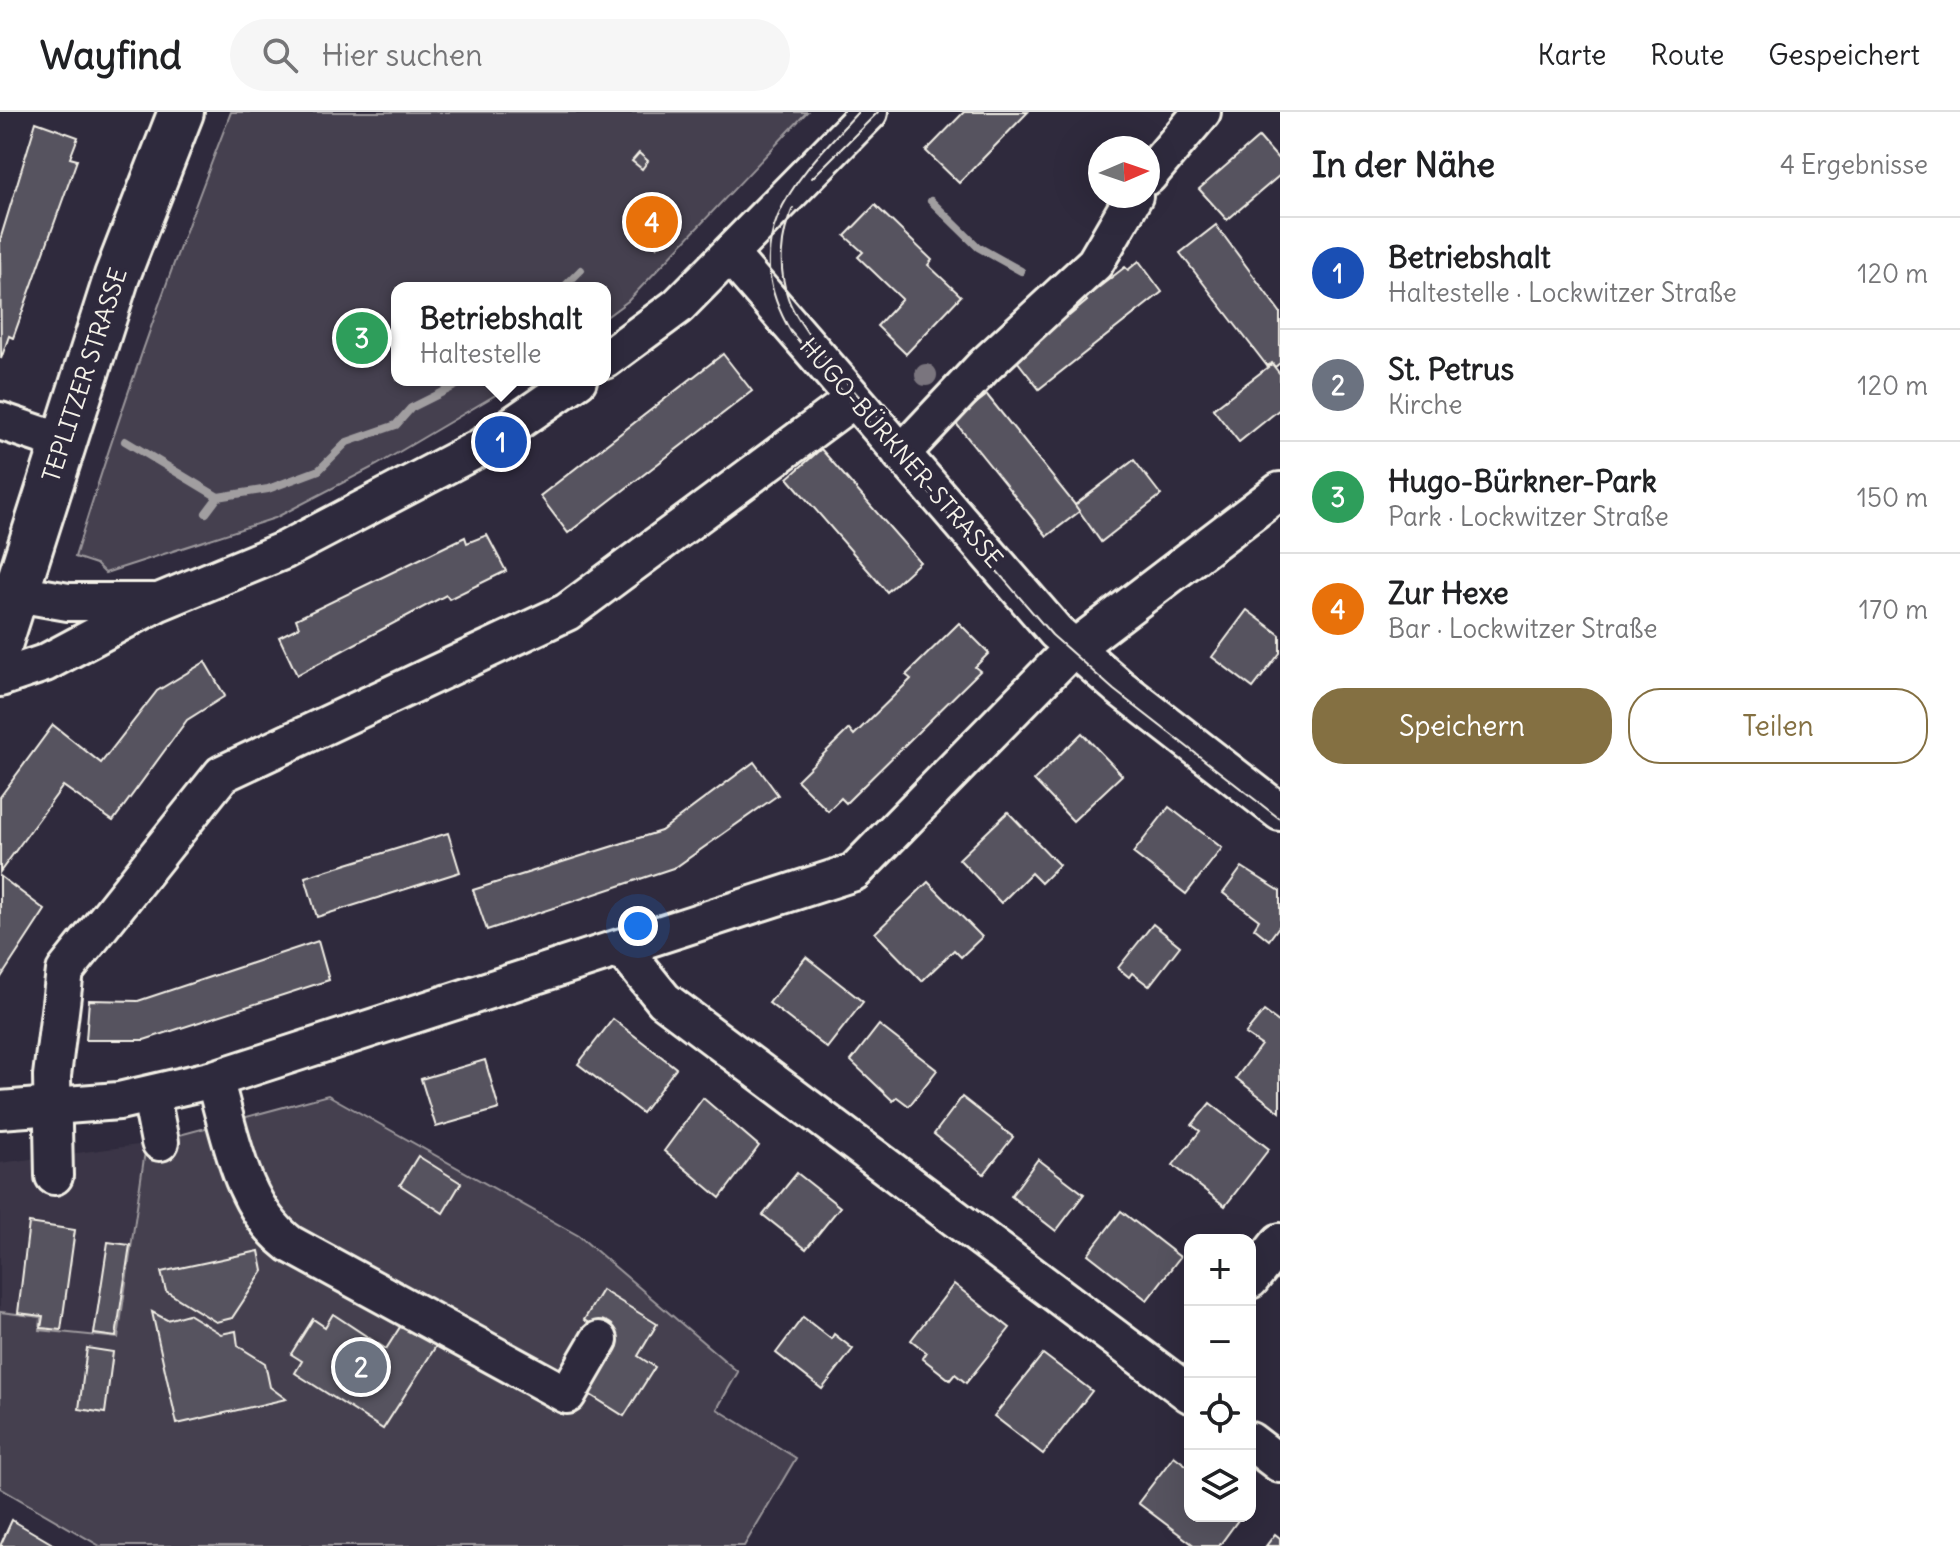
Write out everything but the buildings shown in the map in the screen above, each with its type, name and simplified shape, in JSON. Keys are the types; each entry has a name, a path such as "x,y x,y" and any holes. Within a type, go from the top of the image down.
{"main road":[{"name":"TEPLITZER STRASSE","path":"0,642 117,276 181,112"}],"street":[{"path":"611,356 678,306 869,112"},
{"path":"1160,162 1202,112"},
{"path":"901,454 984,366 1095,263 1127,208"},
{"name":"HUGO-BÜRKNER-STRASSE","path":"730,255 1074,649 1280,812"},
{"path":"0,678 45,663 159,602 285,550 481,447 569,386"},
{"path":"54,1176 51,1108 65,971 222,774 567,612 854,399"},
{"path":"0,421 62,442"},
{"path":"0,1110 51,1108 151,1096 214,1079 854,872 1074,649 1280,491"},
{"path":"17,593 68,602 159,602"},
{"path":"622,948 664,1000 1184,1377"},
{"path":"214,1079 248,1192 276,1234 290,1244 567,1395 599,1340"},
{"path":"151,1096 160,1142"},
{"path":"1256,1272 1280,1242"},
{"path":"1256,1446 1280,1464"}],"shaded area":[{"path":"231,112 807,112 628,301 611,314 611,282 391,282 391,386 511,386 377,465 275,518 105,573 96,564 75,557 189,222"},
{"path":"328,1095 579,1236 738,1372 717,1409 796,1458 744,1546 100,1546 0,1488 0,1312 41,1317 40,1330 118,1338 146,1144"},
{"path":"146,1144 118,1339 40,1330 41,1317 0,1312 0,1163"}],"waterway":[{"path":"931,201 978,247 1021,271"},
{"path":"569,282 581,270"},
{"path":"206,513 218,497 268,489 319,470 347,442 396,425 411,408 455,386"},
{"path":"125,441 218,497"}],"tram line":[{"path":"858,112 794,186 780,212 771,239 769,267 775,298 791,332 1052,635 1114,690 1280,819"},
{"path":"812,178 878,112"},
{"path":"793,208 785,230 782,264 788,298 796,315 825,356 913,457"}],"place":[{"name":"Zur Hexe","path":"652,222"},
{"name":"Hugo-Bürkner-Park","path":"362,338"},
{"name":"Betriebshalt","path":"501,442"},
{"name":"St. Petrus","path":"361,1367"}]}
